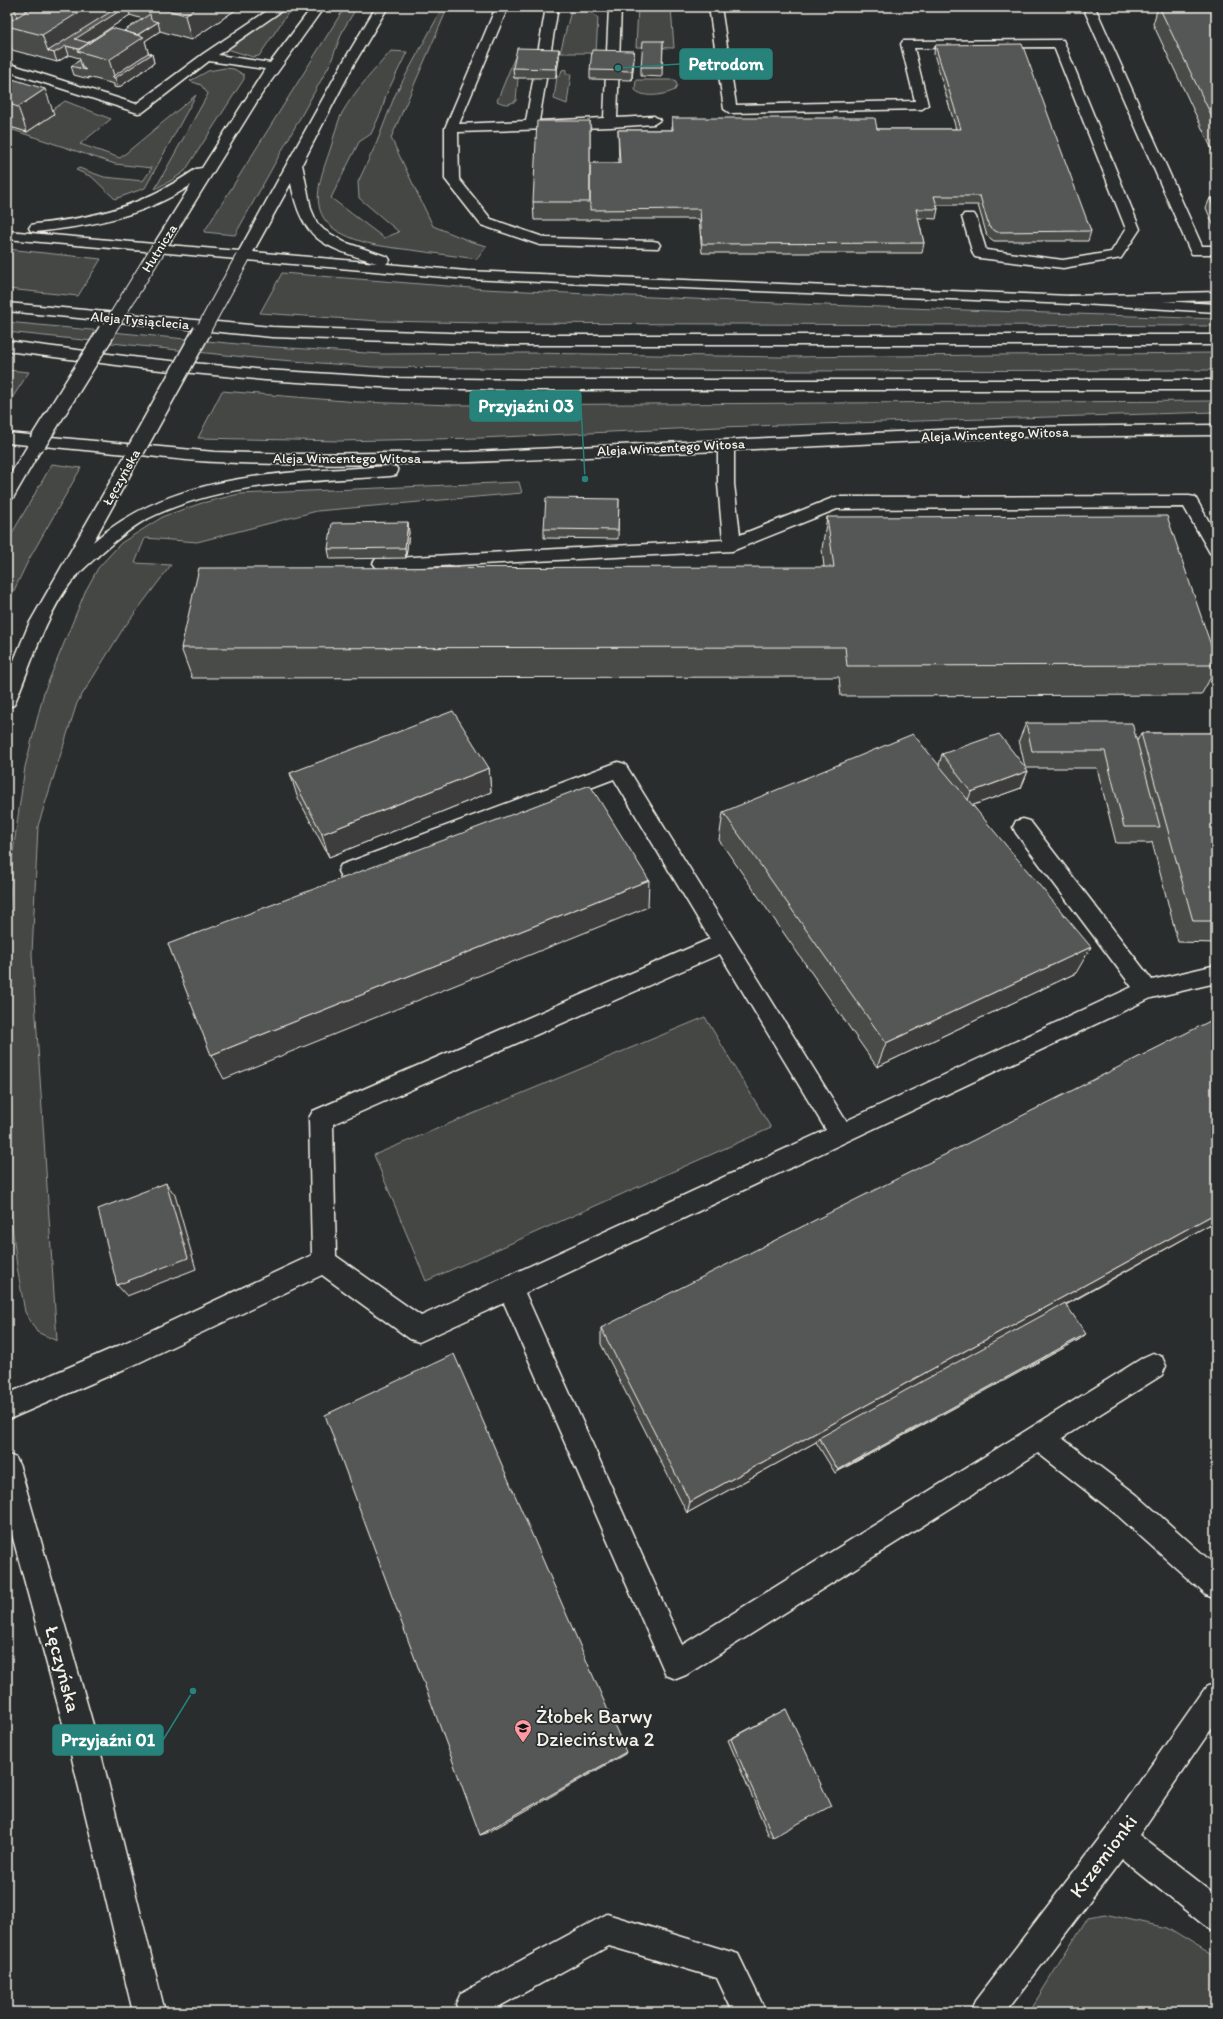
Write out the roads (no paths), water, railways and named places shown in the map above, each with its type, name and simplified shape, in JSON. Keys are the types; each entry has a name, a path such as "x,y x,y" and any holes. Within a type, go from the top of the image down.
{"street":[{"path":"7,67 138,110 207,57 281,7"},
{"name":"Hutnicza","path":"7,494 210,165 274,67 300,29 318,7"},
{"path":"243,257 295,164 348,64 382,7"},
{"path":"502,7 451,128 452,179 486,222 545,242 652,245"},
{"path":"532,125 552,7"},
{"path":"610,123 615,7"},
{"path":"715,7 730,109 922,105 907,44 1059,44 1133,229 1116,255 1063,264 980,254 969,217"},
{"path":"1089,7 1197,251 1216,250"},
{"path":"207,57 274,67"},
{"path":"451,128 610,123 654,120"},
{"path":"295,164 306,216 314,230 327,240 348,249 424,272"},
{"path":"7,231 54,227 105,218 127,212 154,202 177,190 210,165"},
{"path":"7,235 424,272 543,279 1070,300 1216,308"},
{"name":"Łęczyńska","path":"7,700 38,624 243,257"},
{"path":"1070,300 1216,296"},
{"name":"Aleja Tysiąclecia","path":"7,307 132,320 272,332 508,340 1216,340"},
{"path":"7,346 140,363 265,374 395,382 532,385 1216,385"},
{"name":"Aleja Wincentego Witosa","path":"7,438 38,442 215,456 294,459 471,457 1004,432 1216,430"},
{"path":"726,445 726,484 732,545"},
{"path":"64,579 95,549 140,516 188,496 245,484 393,471 471,457"},
{"path":"382,563 732,545 835,503 1189,501 1216,549"},
{"path":"348,871 618,769 841,1134"},
{"path":"1023,827 1147,990"},
{"path":"324,1262 321,1118 724,943"},
{"path":"324,1262 419,1330 1147,990 1216,974"},
{"path":"7,1407 121,1359 324,1262"},
{"path":"510,1288 676,1665 1153,1366"},
{"path":"1040,1438 1127,1505 1216,1585"},
{"name":"Łęczyńska","path":"7,1467 84,1746 149,2012"},
{"name":"Krzemionki","path":"986,2012 1119,1838 1216,1697"},
{"path":"1119,1838 1216,1915"},
{"path":"472,2004 607,1930 727,1965 750,2012"}],"place":[{"name":"Petrodom","path":"618,68"},
{"name":"Przyjaźni 03","path":"585,479"},
{"name":"Przyjaźni 01","path":"193,1691"},
{"name":"Żłobek Barwy Dzieciństwa 2","path":"523,1743"}]}
